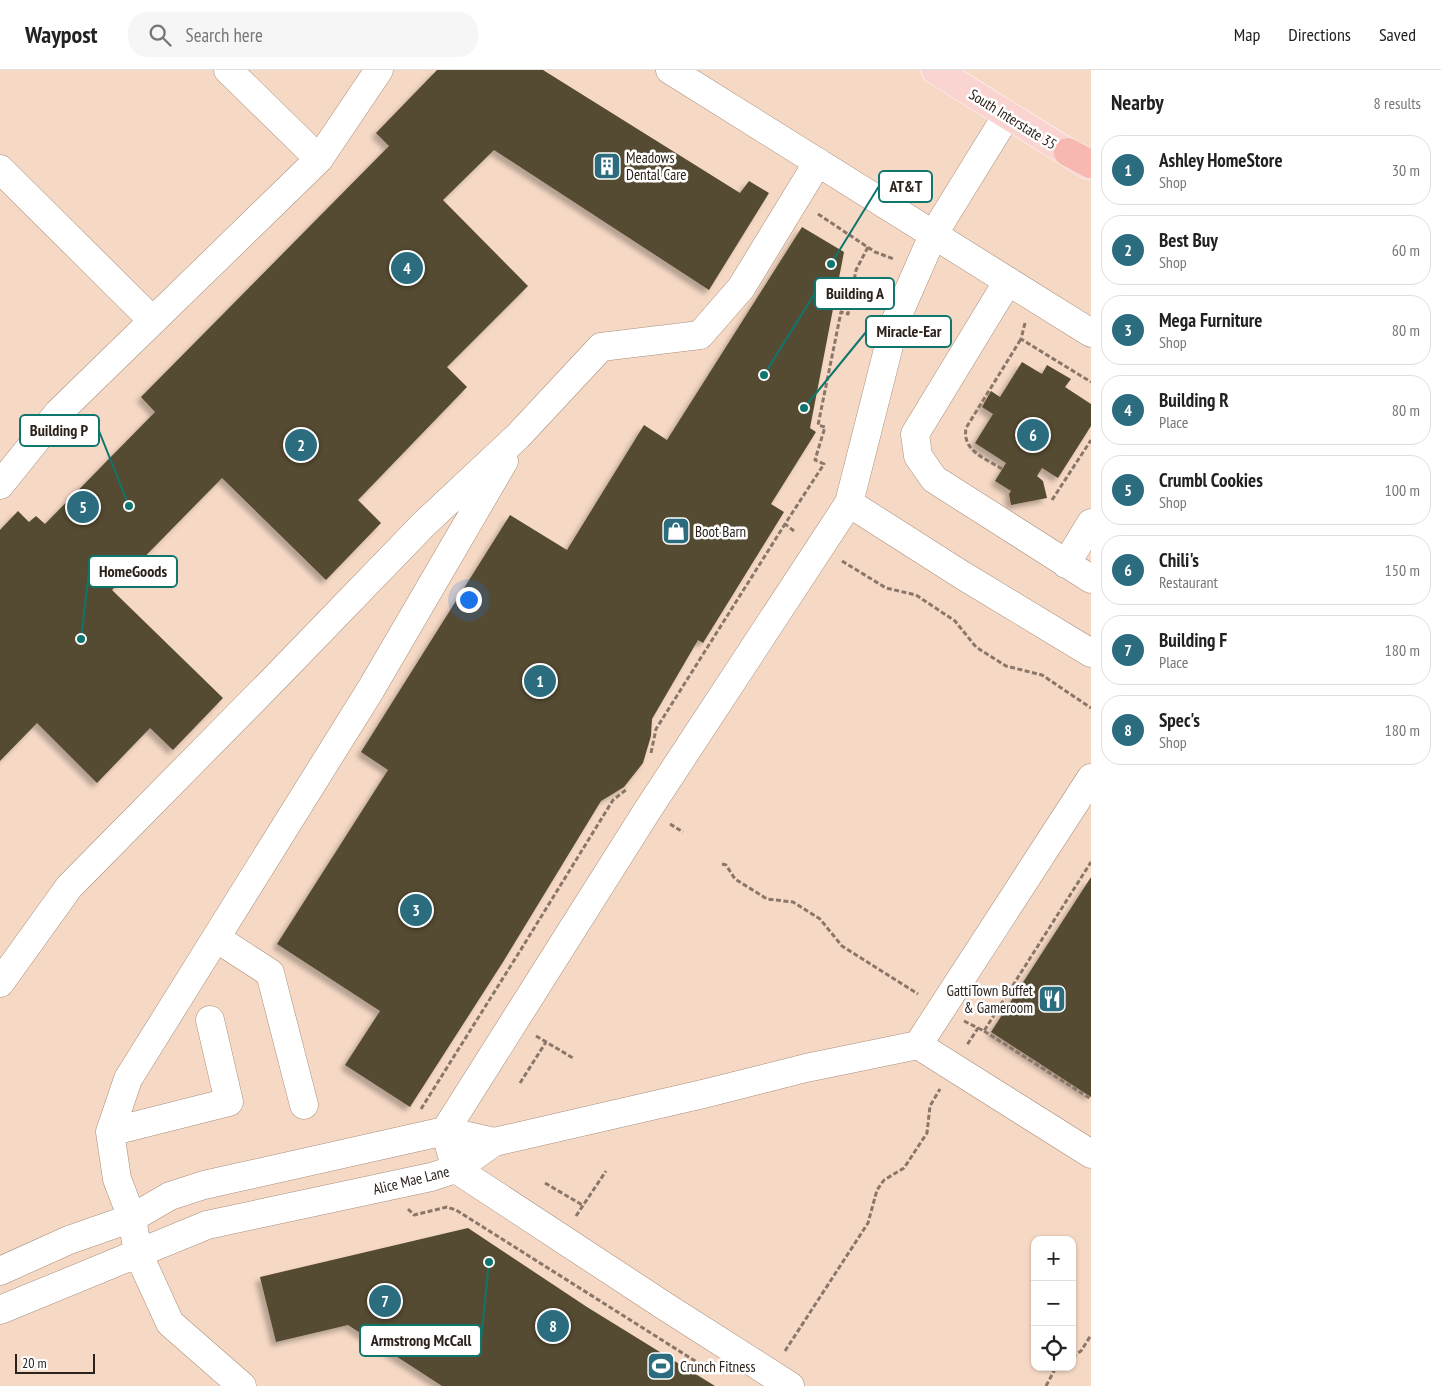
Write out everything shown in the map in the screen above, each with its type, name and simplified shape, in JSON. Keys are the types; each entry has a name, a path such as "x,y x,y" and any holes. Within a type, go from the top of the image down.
{"main road":[{"name":"South Interstate 35","path":"935,70 1083,161"}],"lane":[{"path":"228,70 319,159"},
{"path":"0,485 58,413 319,159 379,70"},
{"path":"670,70 1091,333"},
{"path":"790,1386 456,1169 445,1131 642,818 849,503 895,322 933,235 1007,115"},
{"path":"0,983 69,887 424,524 518,436 601,347 700,335 741,288 818,162"},
{"path":"0,169 153,322"},
{"path":"1008,281 915,434 918,456 934,479 1091,580"},
{"path":"242,1386 170,1323 138,1253 132,1218 118,1179 110,1132 128,1079 372,689 518,436"},
{"path":"849,503 962,575 1091,653"},
{"path":"1066,564 1091,523"},
{"path":"918,1045 1091,778"},
{"path":"216,938 270,973 304,1105"},
{"path":"110,1132 228,1102 210,1020"},
{"path":"0,1271 69,1240 132,1218 170,1196 204,1185 445,1131 494,1142 703,1094 806,1068 918,1045 1091,1154"},
{"name":"Alice Mae Lane","path":"0,1310 207,1225 430,1177 456,1169 494,1142"}],"path":[{"path":"812,211 875,252 897,260"},
{"path":"649,758 656,729 824,464 815,460 825,427 818,425 841,312 848,314 856,270 868,247"},
{"path":"1002,469 971,449 964,436 966,428 1021,339 1026,318"},
{"path":"1021,339 1091,382"},
{"path":"1052,500 1091,440"},
{"path":"785,524 794,531"},
{"path":"837,558 886,588 916,595 956,620 976,647 1006,666 1042,675 1091,708"},
{"path":"419,1111 613,800 630,786"},
{"path":"984,1030 1091,862"},
{"path":"722,864 726,866 735,880 767,899 793,902 820,919 842,946 922,997"},
{"path":"956,1018 984,1030 1091,1100"},
{"path":"966,1048 978,1028"},
{"path":"533,1034 573,1058"},
{"path":"520,1083 546,1042"},
{"path":"782,1356 868,1223 878,1190 884,1180 904,1168 927,1133 930,1106 941,1086"},
{"path":"575,1219 606,1171"},
{"path":"545,1183 584,1206"},
{"path":"404,1204 414,1215 447,1207 456,1210 719,1376"},
{"path":"1076,1354 1081,1351 1091,1334"},
{"path":"1046,1386 1054,1371"}],"building":[{"path":"437,70 543,70 740,193 749,181 769,193 709,290 494,150 443,200 528,286 447,367 467,387 358,500 381,523 326,580 222,478 112,590 223,698 173,750 150,728 97,783 37,723 0,761 0,530 18,511 29,522 36,516 45,524 155,412 141,397 389,146 376,133"},
{"path":"802,227 844,252 810,428 816,432 771,504 784,512 703,643 698,640 652,719 651,736 643,763 624,787 601,801 503,962 410,1107 345,1065 380,1011 277,944 388,770 361,752 510,515 567,550 644,425 667,440"},
{"path":"1022,362 1042,374 1047,365 1071,379 1065,387 1091,404 1091,426 1058,478 1042,468 1037,476 1043,481 1047,498 1011,505 1009,494 1011,491 995,481 1006,463 975,443 993,414 982,407 991,391 1000,397"},
{"name":"GattiTown Buffet & Gameroom","path":"1091,877 1091,1097 991,1032"},
{"path":"468,1228 587,1307 715,1386 442,1386 348,1325 276,1342 260,1277"}],"place":[{"name":"Meadows Dental Care","path":"607,166"},
{"name":"AT&T","path":"831,264"},
{"name":"Building R","path":"407,268"},
{"name":"Building A","path":"764,375"},
{"name":"Miracle-Ear","path":"804,408"},
{"name":"Chili's","path":"1033,435"},
{"name":"Best Buy","path":"301,445"},
{"name":"Building P","path":"129,506"},
{"name":"Crumbl Cookies","path":"83,507"},
{"name":"Boot Barn","path":"676,531"},
{"name":"HomeGoods","path":"81,639"},
{"name":"Ashley HomeStore","path":"540,681"},
{"name":"Mega Furniture","path":"416,910"},
{"name":"GattiTown Buffet & Gameroom","path":"1052,999"},
{"name":"Armstrong McCall","path":"489,1262"},
{"name":"Building F","path":"385,1301"},
{"name":"Spec's","path":"553,1326"},
{"name":"Crunch Fitness","path":"661,1366"}]}
